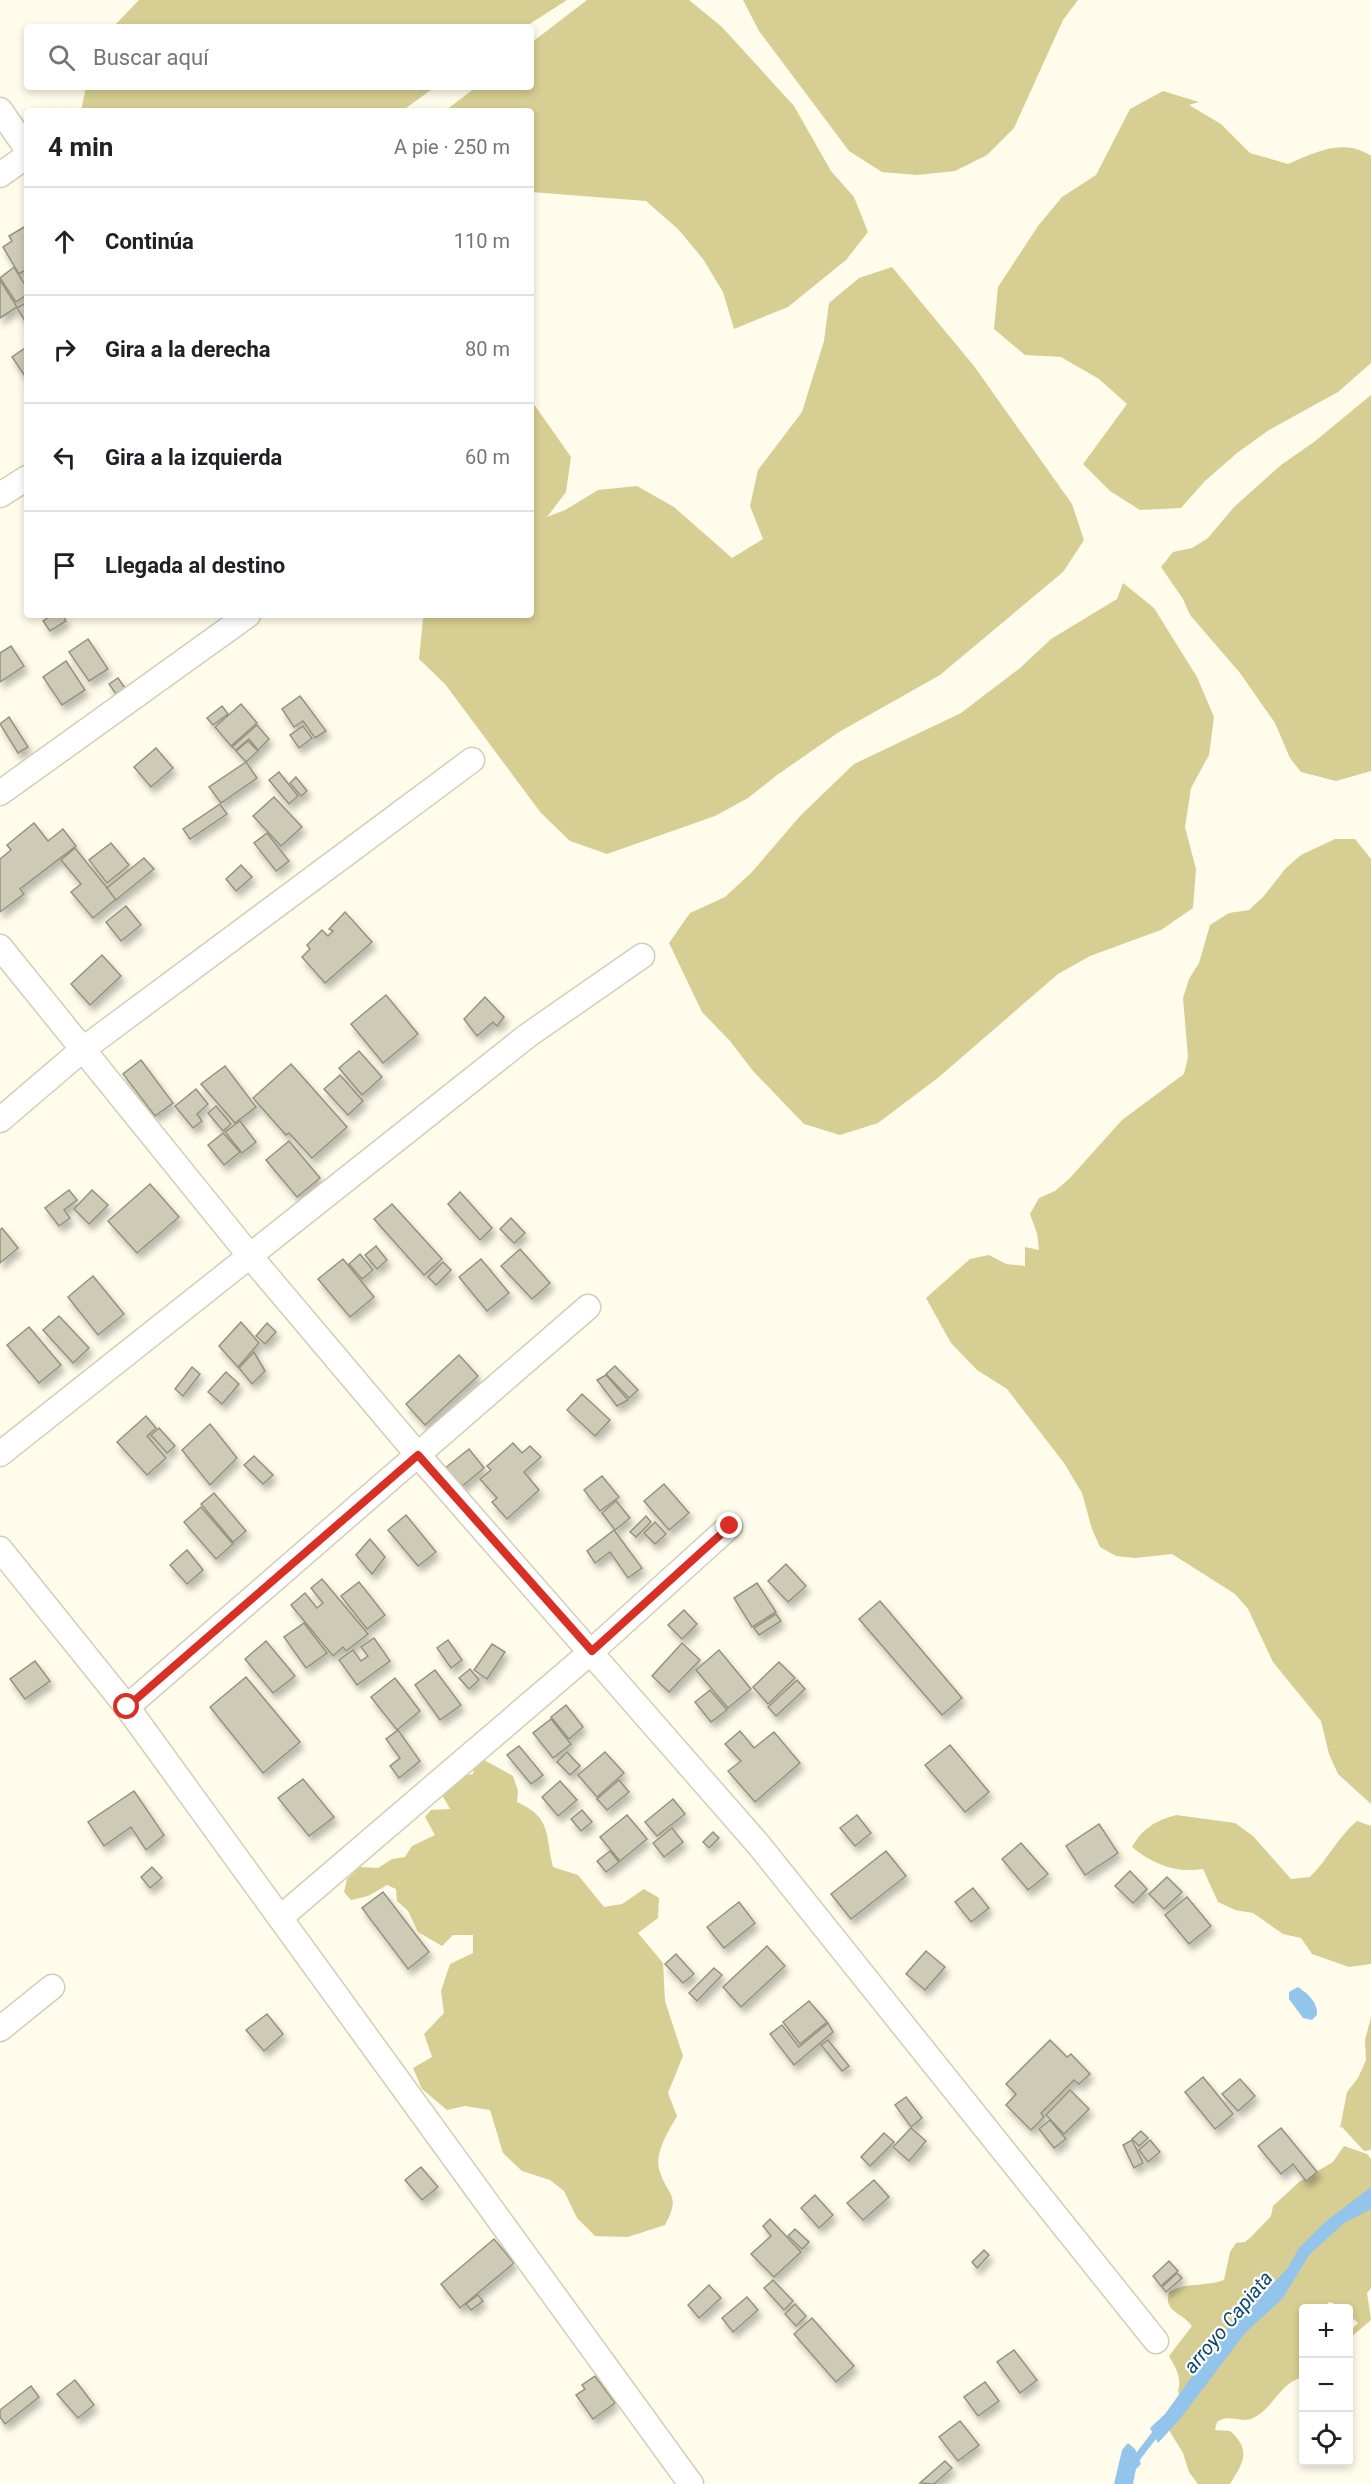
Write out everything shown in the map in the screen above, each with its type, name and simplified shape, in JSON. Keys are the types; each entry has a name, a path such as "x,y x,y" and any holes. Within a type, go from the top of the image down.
{"street":[{"path":"0,110 24,144"},
{"path":"0,175 24,158"},
{"path":"0,495 24,480"},
{"path":"0,792 244,618"},
{"path":"0,1120 82,1050 472,760"},
{"path":"0,947 250,1256 418,1455 592,1651 758,1844 1156,2341"},
{"path":"0,1454 528,1036 642,956"},
{"path":"127,1707 588,1307"},
{"path":"280,1918 592,1651 730,1526"},
{"path":"0,1549 127,1707 691,2484"},
{"path":"0,2029 52,1987"}],"shaded area":[{"path":"139,0 567,0 530,24 116,24"},
{"path":"587,0 689,0 722,27 794,106 831,171 854,197 868,232 846,260 788,307 734,329 723,292 703,259 678,229 646,201 534,192 534,108 449,108 472,90 534,90 534,41"},
{"path":"743,0 1078,0 1063,20 1014,128 987,155 955,171 917,175 882,172 849,151 759,31"},
{"path":"85,90 431,90 406,108 82,108"},
{"path":"1163,91 1199,102 1189,105 1221,124 1250,153 1288,164 1318,152 1339,147 1360,150 1371,156 1371,363 1338,392 1269,430 1237,453 1205,481 1181,508 1140,510 1110,491 1083,464 1127,404 1099,379 1061,357 1025,355 994,329 998,287 1038,226 1062,197 1096,175 1130,109"},
{"path":"892,267 974,366 1072,504 1084,540 1063,572 940,675 839,732 748,798 715,816 607,854 570,841 541,813 445,684 419,659 423,619 534,618 534,404 571,457 566,492 547,517 565,510 598,490 637,486 674,507 732,558 763,539 750,506 758,470 802,412 824,341 829,303 859,278"},
{"path":"1371,395 1371,771 1336,781 1301,772 1290,758 1275,723 1240,673 1190,615 1183,599 1161,567 1173,552 1192,548 1208,538 1234,507 1281,465 1314,442"},
{"path":"1123,583 1154,608 1197,677 1214,717 1209,755 1191,788 1185,827 1196,869 1193,908 1161,930 1090,956 1058,974 939,1077 878,1123 840,1135 804,1124 753,1071 730,1041 702,1012 669,943 690,913 725,897 752,872 801,815 854,764 961,713 1020,668 1051,639 1117,599"},
{"path":"1335,839 1355,839 1371,859 1371,1804 1338,1774 1329,1754 1321,1721 1273,1662 1248,1609 1235,1594 1172,1554 1135,1558 1116,1556 1100,1547 1092,1529 1082,1493 1064,1463 1007,1389 977,1370 951,1343 926,1298 970,1259 989,1255 1006,1264 1025,1266 1025,1247 1039,1250 1037,1233 1030,1214 1039,1198 1055,1191 1070,1178 1122,1120 1184,1074 1188,1057 1183,998 1189,979 1199,963 1210,925 1229,913 1249,910 1263,897 1286,868 1301,855"},
{"path":"484,1760 513,1776 518,1791 517,1802 536,1814 542,1821 553,1867 578,1875 604,1907 622,1904 644,1889 659,1898 658,1918 638,1933 663,1963 665,2001 683,2056 668,2093 677,2116 664,2141 658,2162 662,2178 673,2201 665,2225 628,2237 595,2236 577,2218 564,2191 550,2180 522,2171 503,2153 490,2110 465,2106 447,2110 422,2089 413,2068 432,2057 424,2034 444,2013 441,1991 450,1964 473,1953 473,1935 453,1935 442,1946 418,1932 408,1911 397,1901 396,1889 387,1885 368,1896 351,1900 344,1892 347,1879 360,1867 378,1868 392,1859 405,1857 412,1846 435,1835 425,1817 431,1810 450,1809 441,1793 458,1777 473,1774 475,1762"},
{"path":"1176,1815 1235,1823 1253,1836 1291,1879 1310,1877 1357,1821 1371,1826 1371,1964 1349,1967 1312,1954 1301,1938 1283,1934 1253,1913 1235,1910 1218,1902 1203,1869 1174,1869 1148,1859 1132,1847 1150,1826"},
{"path":"1371,2017 1371,2150 1364,2151 1342,2127 1340,2128 1347,2092 1358,2078 1366,2060 1365,2040"},
{"path":"1344,2146 1367,2154 1371,2159 1371,2288 1367,2293 1371,2320 1353,2335 1353,2328 1358,2323 1353,2319 1353,2304 1329,2302 1328,2304 1299,2304 1299,2378 1282,2390 1260,2414 1253,2418 1244,2420 1226,2418 1217,2422 1215,2430 1230,2431 1241,2444 1242,2463 1230,2484 1198,2484 1189,2472 1183,2453 1167,2427 1181,2399 1178,2391 1178,2373 1169,2356 1192,2326 1171,2308 1168,2299 1169,2292 1182,2287 1224,2280 1230,2252 1236,2243 1245,2242 1252,2236 1271,2216 1273,2206 1299,2182 1333,2162"}],"water":[{"path":"1298,1987 1316,2006 1317,2015 1312,2020 1303,2018 1289,1999 1289,1992"},
{"path":"1371,2187 1371,2209 1344,2223 1309,2255 1283,2298 1245,2333 1180,2419 1158,2443 1150,2428 1165,2414 1222,2335 1287,2269 1299,2248 1325,2222"},
{"path":"1128,2443 1135,2449 1141,2464 1136,2469 1133,2484 1114,2484 1122,2450"}],"building":[{"path":"24,227 24,271 19,274 3,247 12,241 9,236"},
{"path":"14,267 24,283 24,297 16,302 0,278"},
{"path":"0,280 17,307 0,318"},
{"path":"24,304 24,319 17,308"},
{"path":"24,349 24,375 12,357"},
{"path":"48,618 64,618 66,621 50,631 43,621"},
{"path":"88,639 108,669 89,681 69,652"},
{"path":"11,646 24,666 0,682 0,653"},
{"path":"66,661 85,690 62,705 43,677"},
{"path":"118,678 125,688 116,694 109,684"},
{"path":"300,696 326,731 315,738 303,721 294,727 282,709"},
{"path":"241,704 257,723 231,746 215,727"},
{"path":"222,706 228,714 213,725 207,718"},
{"path":"9,717 28,747 18,753 0,724"},
{"path":"257,725 269,739 258,750 249,739 236,750 232,747"},
{"path":"303,726 312,738 299,748 290,735"},
{"path":"248,741 258,751 246,762 236,751"},
{"path":"156,748 173,768 151,787 134,767"},
{"path":"246,762 257,778 221,803 209,787"},
{"path":"279,772 298,796 289,804 269,780"},
{"path":"296,777 307,791 301,796 290,783"},
{"path":"274,797 302,827 281,846 253,816"},
{"path":"220,804 227,814 190,839 183,829"},
{"path":"34,823 48,841 63,829 76,846 20,889 24,894 0,912 0,859 11,850 7,845"},
{"path":"267,833 289,861 276,871 254,843"},
{"path":"111,843 129,865 107,883 89,860"},
{"path":"75,848 116,899 93,918 71,892 81,884 61,860"},
{"path":"144,858 154,869 116,900 107,888"},
{"path":"241,865 252,877 236,891 226,879"},
{"path":"126,906 141,925 121,941 106,922"},
{"path":"345,912 372,942 325,983 302,957 310,949 307,945 322,930 328,936 333,931 329,929"},
{"path":"102,955 121,976 90,1005 71,984"},
{"path":"386,995 418,1034 383,1063 351,1024"},
{"path":"485,997 504,1017 497,1026 493,1022 477,1036 464,1019"},
{"path":"359,1051 382,1077 362,1095 339,1068"},
{"path":"141,1060 173,1103 155,1116 123,1074"},
{"path":"291,1064 347,1127 312,1158 289,1133 286,1135 253,1098"},
{"path":"225,1066 256,1107 235,1123 201,1084"},
{"path":"340,1075 363,1101 348,1115 324,1089"},
{"path":"196,1089 208,1104 197,1114 202,1121 193,1128 175,1106"},
{"path":"216,1106 231,1124 223,1131 208,1113"},
{"path":"240,1121 256,1142 242,1153 225,1132"},
{"path":"223,1133 240,1152 224,1165 208,1145"},
{"path":"289,1141 320,1178 297,1197 266,1160"},
{"path":"150,1184 179,1217 137,1253 108,1221"},
{"path":"69,1190 77,1200 64,1210 70,1218 59,1226 45,1208"},
{"path":"92,1190 108,1205 89,1224 74,1209"},
{"path":"460,1192 492,1228 480,1240 448,1204"},
{"path":"392,1204 442,1259 424,1275 374,1219"},
{"path":"511,1218 525,1233 514,1243 500,1229"},
{"path":"2,1228 18,1248 0,1263 0,1230"},
{"path":"376,1246 387,1260 377,1269 365,1255"},
{"path":"520,1249 550,1283 532,1299 501,1266"},
{"path":"360,1254 373,1270 362,1279 349,1264"},
{"path":"343,1259 374,1297 350,1317 318,1279"},
{"path":"481,1259 509,1293 487,1311 459,1277"},
{"path":"443,1262 451,1270 436,1285 428,1277"},
{"path":"93,1276 124,1314 98,1335 68,1297"},
{"path":"59,1316 89,1348 73,1363 43,1330"},
{"path":"241,1322 259,1343 238,1367 219,1346"},
{"path":"267,1323 276,1332 265,1344 256,1336"},
{"path":"29,1327 61,1365 39,1383 7,1345"},
{"path":"254,1352 265,1371 252,1384 239,1368"},
{"path":"459,1355 478,1376 425,1425 406,1404"},
{"path":"615,1366 638,1390 629,1398 606,1374"},
{"path":"192,1367 200,1374 183,1396 175,1389"},
{"path":"226,1372 239,1384 222,1404 208,1392"},
{"path":"606,1375 628,1400 617,1406 597,1380"},
{"path":"582,1394 610,1420 595,1436 567,1410"},
{"path":"146,1416 156,1428 147,1436 166,1458 147,1475 117,1442"},
{"path":"210,1424 237,1458 210,1485 182,1450"},
{"path":"159,1428 175,1446 167,1453 151,1435"},
{"path":"513,1443 522,1453 530,1446 541,1457 524,1472 539,1490 507,1519 492,1502 497,1498 480,1479 491,1470 487,1466"},
{"path":"469,1449 484,1468 460,1488 444,1469"},
{"path":"254,1456 273,1475 263,1484 244,1465"},
{"path":"602,1476 619,1497 600,1511 584,1490"},
{"path":"664,1484 689,1513 669,1530 644,1501"},
{"path":"214,1493 246,1531 233,1542 201,1504"},
{"path":"616,1501 630,1518 615,1530 602,1513"},
{"path":"201,1507 233,1544 216,1559 184,1522"},
{"path":"406,1515 436,1552 418,1566 388,1530"},
{"path":"646,1516 651,1522 636,1537 630,1532"},
{"path":"655,1522 666,1534 655,1544 644,1533"},
{"path":"614,1530 642,1568 628,1578 610,1552 595,1563 587,1551"},
{"path":"370,1539 385,1557 372,1574 356,1555"},
{"path":"187,1550 203,1570 187,1584 170,1565"},
{"path":"786,1564 806,1586 788,1602 768,1581"},
{"path":"322,1579 368,1634 346,1651 343,1647 333,1656 291,1605 305,1593 317,1608 323,1603 311,1588"},
{"path":"359,1582 385,1615 367,1629 341,1596"},
{"path":"757,1583 776,1612 752,1627 734,1598"},
{"path":"880,1601 962,1698 942,1715 859,1619"},
{"path":"684,1610 697,1624 682,1639 668,1625"},
{"path":"776,1614 781,1621 759,1635 754,1628"},
{"path":"304,1623 327,1653 306,1668 284,1637"},
{"path":"374,1638 390,1661 357,1685 339,1660 353,1650 361,1661 368,1656 361,1647"},
{"path":"448,1640 462,1660 451,1668 437,1648"},
{"path":"266,1641 295,1676 273,1693 245,1659"},
{"path":"682,1643 700,1660 669,1692 652,1676"},
{"path":"492,1644 505,1652 487,1679 474,1670"},
{"path":"719,1650 751,1689 728,1708 696,1670"},
{"path":"35,1661 50,1681 25,1699 10,1679"},
{"path":"779,1662 795,1678 768,1704 753,1687"},
{"path":"470,1669 479,1680 469,1689 459,1678"},
{"path":"435,1670 461,1705 440,1720 415,1685"},
{"path":"246,1677 300,1742 263,1773 210,1707"},
{"path":"395,1678 420,1711 397,1730 371,1697"},
{"path":"797,1680 805,1689 776,1716 768,1707"},
{"path":"710,1690 727,1710 711,1722 695,1702"},
{"path":"566,1705 583,1727 569,1739 551,1717"},
{"path":"551,1719 571,1744 553,1758 533,1733"},
{"path":"398,1730 420,1761 399,1778 390,1766 400,1758 386,1739"},
{"path":"740,1731 754,1748 774,1732 800,1763 755,1802 728,1771 741,1761 725,1744"},
{"path":"950,1745 989,1792 965,1812 925,1765"},
{"path":"519,1746 543,1775 531,1784 507,1755"},
{"path":"567,1752 580,1766 570,1775 557,1762"},
{"path":"605,1752 624,1773 597,1797 578,1775"},
{"path":"303,1779 334,1817 309,1836 278,1798"},
{"path":"619,1780 629,1792 607,1810 597,1799"},
{"path":"560,1781 577,1800 558,1816 542,1797"},
{"path":"134,1791 164,1835 146,1850 131,1827 104,1846 88,1822"},
{"path":"673,1799 685,1814 657,1836 645,1822"},
{"path":"582,1810 592,1822 581,1831 571,1819"},
{"path":"627,1815 647,1839 620,1861 600,1837"},
{"path":"857,1815 871,1833 855,1846 840,1828"},
{"path":"1099,1824 1118,1853 1085,1875 1066,1846"},
{"path":"672,1828 683,1842 664,1857 653,1843"},
{"path":"713,1832 719,1838 709,1848 703,1842"},
{"path":"1021,1843 1048,1874 1028,1890 1002,1859"},
{"path":"610,1851 619,1862 606,1872 597,1861"},
{"path":"886,1851 906,1876 851,1919 831,1894"},
{"path":"152,1867 162,1878 150,1888 141,1877"},
{"path":"1130,1871 1147,1889 1133,1903 1115,1886"},
{"path":"1167,1877 1182,1892 1164,1909 1149,1894"},
{"path":"973,1888 989,1908 971,1922 955,1902"},
{"path":"383,1892 429,1952 408,1969 362,1908"},
{"path":"1187,1897 1211,1926 1189,1944 1165,1915"},
{"path":"739,1902 755,1923 724,1948 707,1927"},
{"path":"767,1946 785,1966 741,2007 723,1987"},
{"path":"926,1951 945,1967 925,1990 906,1974"},
{"path":"676,1954 694,1974 683,1983 665,1964"},
{"path":"714,1968 722,1975 697,2001 689,1993"},
{"path":"809,2001 827,2022 800,2044 783,2022"},
{"path":"267,2014 283,2034 264,2051 246,2030"},
{"path":"828,2023 833,2032 794,2065 770,2034 782,2025 799,2047"},
{"path":"828,2040 849,2066 842,2071 821,2045"},
{"path":"1050,2040 1067,2057 1071,2054 1090,2074 1079,2084 1074,2080 1041,2113 1044,2117 1031,2130 1006,2105 1016,2094 1006,2084"},
{"path":"1203,2077 1233,2114 1215,2129 1185,2092"},
{"path":"1240,2079 1255,2096 1238,2111 1222,2094"},
{"path":"1070,2090 1089,2109 1064,2134 1046,2115"},
{"path":"906,2097 922,2118 911,2127 895,2105"},
{"path":"1050,2120 1066,2139 1054,2148 1039,2129"},
{"path":"911,2128 926,2141 909,2161 893,2147"},
{"path":"1281,2128 1317,2172 1306,2181 1293,2164 1281,2174 1258,2146"},
{"path":"1141,2131 1148,2138 1139,2146 1132,2139"},
{"path":"884,2133 894,2142 870,2166 861,2157"},
{"path":"1132,2140 1143,2163 1134,2168 1123,2145"},
{"path":"1150,2140 1160,2152 1148,2162 1139,2150"},
{"path":"421,2167 438,2187 422,2200 405,2180"},
{"path":"874,2180 889,2197 863,2220 847,2203"},
{"path":"815,2195 833,2215 819,2228 801,2208"},
{"path":"770,2219 801,2252 774,2277 751,2254 771,2236 763,2226"},
{"path":"795,2229 809,2242 802,2249 788,2236"},
{"path":"494,2239 514,2263 460,2308 441,2284"},
{"path":"984,2250 989,2255 977,2268 972,2262"},
{"path":"1169,2261 1178,2271 1161,2286 1153,2276"},
{"path":"1177,2273 1182,2278 1166,2292 1162,2287"},
{"path":"773,2280 793,2301 784,2310 764,2288"},
{"path":"709,2285 721,2298 699,2318 688,2305"},
{"path":"478,2295 483,2301 471,2310 466,2304"},
{"path":"747,2297 758,2310 733,2332 722,2318"},
{"path":"795,2304 806,2316 796,2326 785,2314"},
{"path":"812,2318 854,2366 836,2382 794,2334"},
{"path":"1014,2350 1037,2380 1020,2393 997,2362"},
{"path":"595,2376 615,2403 593,2419 576,2395 585,2389 582,2385"},
{"path":"75,2380 94,2405 78,2418 57,2394"},
{"path":"985,2382 999,2401 978,2416 964,2397"},
{"path":"31,2386 39,2397 5,2424 0,2417 0,2410"},
{"path":"960,2421 979,2445 958,2461 939,2437"},
{"path":"945,2461 952,2468 934,2484 920,2483"}],"waterway":[{"name":"arroyo Capiata","path":"1133,2463 1159,2429"}],"route":[{"path":"127,1707 418,1455 592,1651 730,1526"}]}
